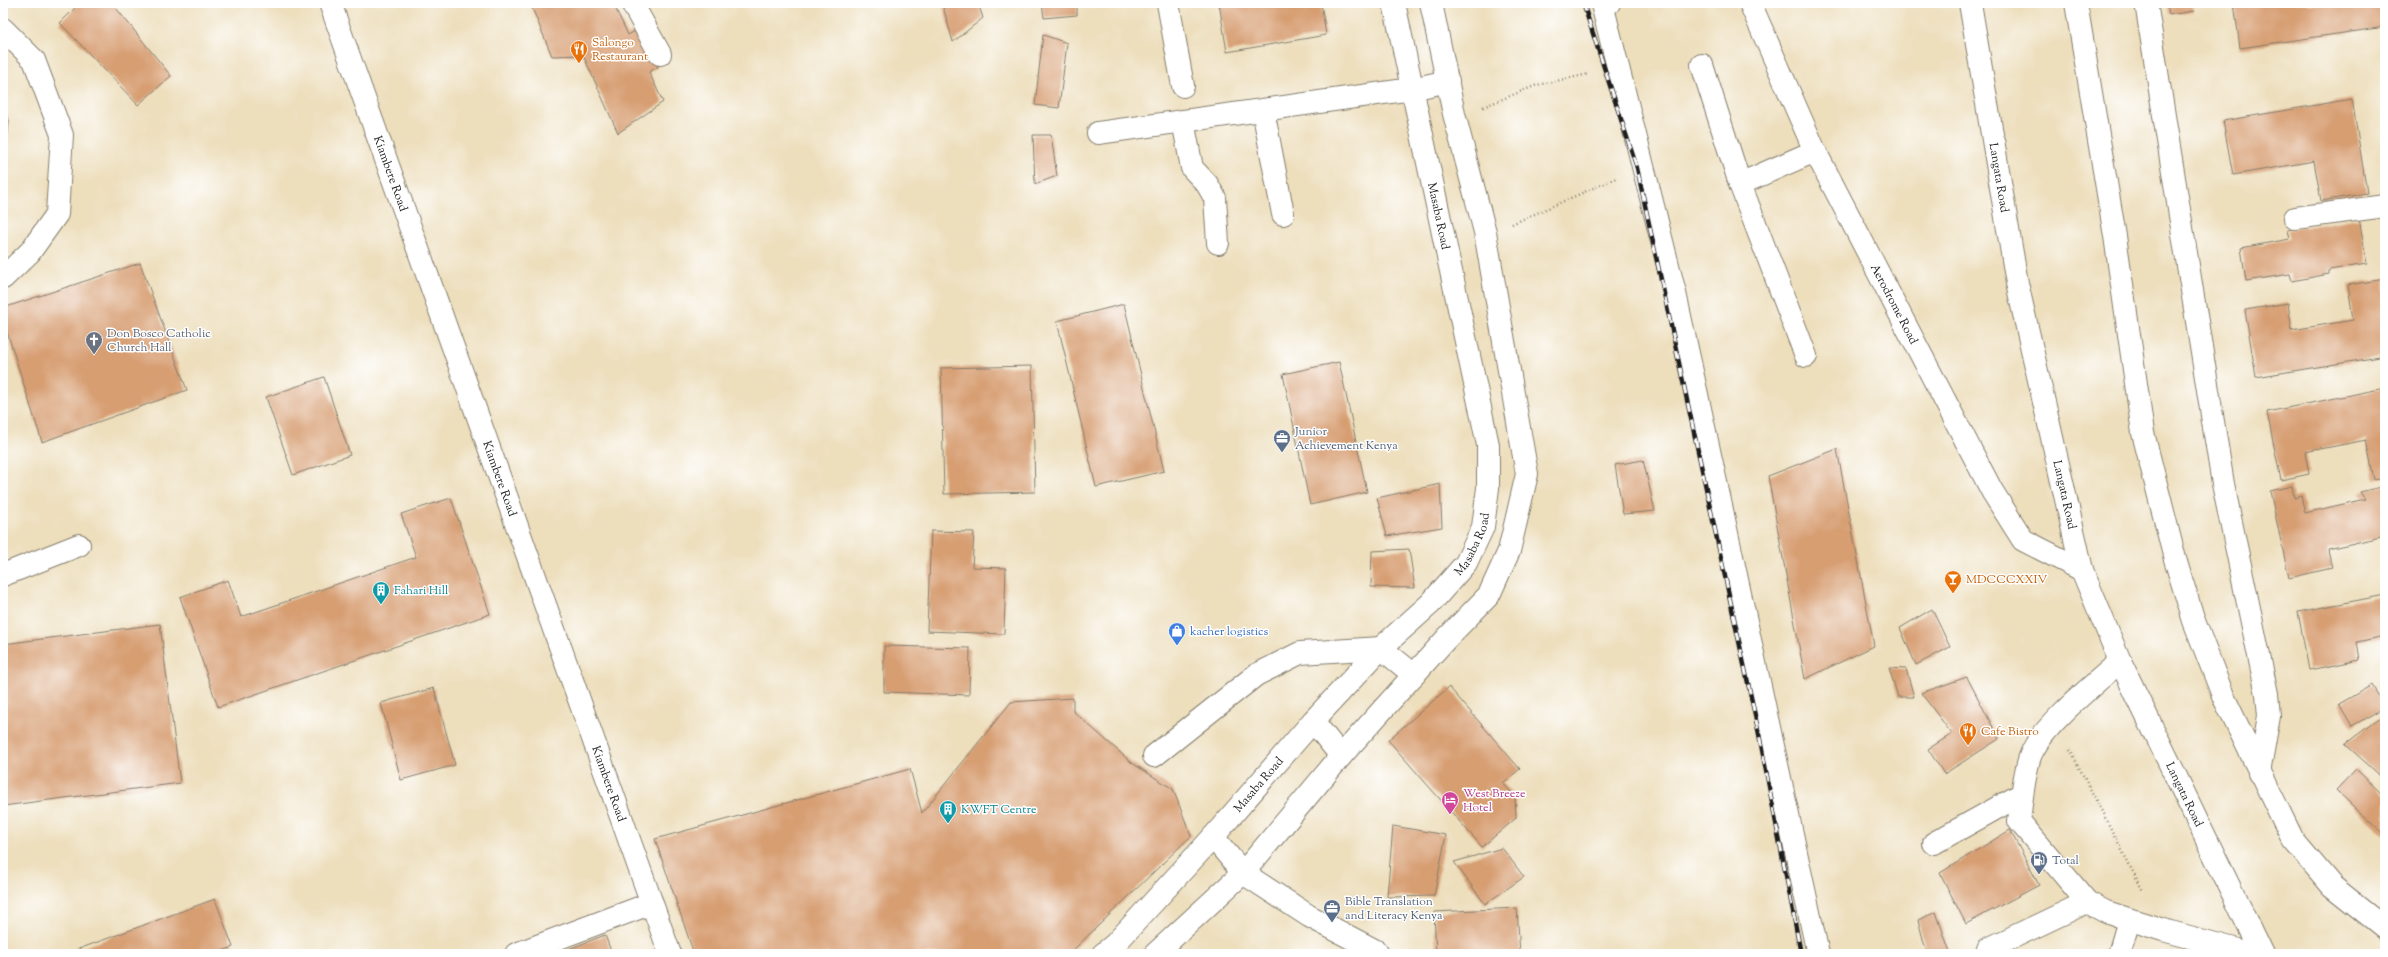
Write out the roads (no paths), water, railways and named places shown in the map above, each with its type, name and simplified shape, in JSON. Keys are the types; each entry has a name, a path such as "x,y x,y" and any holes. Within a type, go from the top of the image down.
{"street":[{"name":"Kiambere Road","path":"330,3 670,954"},
{"path":"632,3 660,54"},
{"path":"1168,3 1183,86"},
{"name":"Masaba Road","path":"1103,954 1115,944 1213,837 1313,721 1382,648 1430,604 1466,563 1483,527 1488,488 1488,445 1394,3"},
{"path":"1155,954 1243,873 1341,756 1489,595 1508,552 1527,474 1485,232 1454,114 1431,3"},
{"path":"1609,3 1603,8 1675,293 1818,954"},
{"name":"Aerodrome Road","path":"1750,3 1815,151 1992,491 2023,540 2082,570"},
{"name":"Langata Road","path":"1970,3 2017,282 2082,570 2120,661 2262,954"},
{"path":"2076,3 2115,236 2143,433 2175,559 2194,621 2224,698 2259,773 2293,840 2332,886 2385,928"},
{"path":"2146,3 2223,484 2267,694 2269,716 2259,773"},
{"path":"3,29 34,60 62,136 57,214 30,252 3,278"},
{"path":"1702,65 1740,184 1806,356"},
{"path":"1098,133 1412,89 1448,81"},
{"path":"1263,110 1283,214"},
{"path":"1183,121 1192,168 1207,184 1215,198 1218,243"},
{"path":"1740,184 1815,151"},
{"path":"2295,218 2385,206"},
{"path":"3,575 79,545"},
{"path":"1154,756 1256,675 1300,653 1382,648 1414,675"},
{"path":"2120,661 2056,722 2032,750 2022,794 2019,821 2087,902 2130,920 2253,954"},
{"path":"1313,721 1341,756"},
{"path":"1934,843 2022,794"},
{"path":"1213,837 1243,873 1309,916 1376,951 1378,954"},
{"path":"516,954 652,902"},
{"path":"1987,954 1988,949 2087,902"},
{"path":"2119,954 2130,920"}],"railway":[{"path":"1583,3 1637,168 1759,734 1801,954"}],"place":[{"name":"Salongo Restaurant","path":"579,64"},
{"name":"Don Bosco Catholic Church Hall","path":"94,355"},
{"name":"Junior Achievement Kenya","path":"1282,453"},
{"name":"MDCCCXXIV","path":"1953,594"},
{"name":"Fahari Hill","path":"381,605"},
{"name":"kacher logistics","path":"1177,646"},
{"name":"Cafe Bistro","path":"1968,746"},
{"name":"West Breeze Hotel","path":"1450,815"},
{"name":"KWFT Centre","path":"948,824"},
{"name":"Total","path":"2039,875"},
{"name":"Bible Translation and Literacy Kenya","path":"1332,923"}]}
